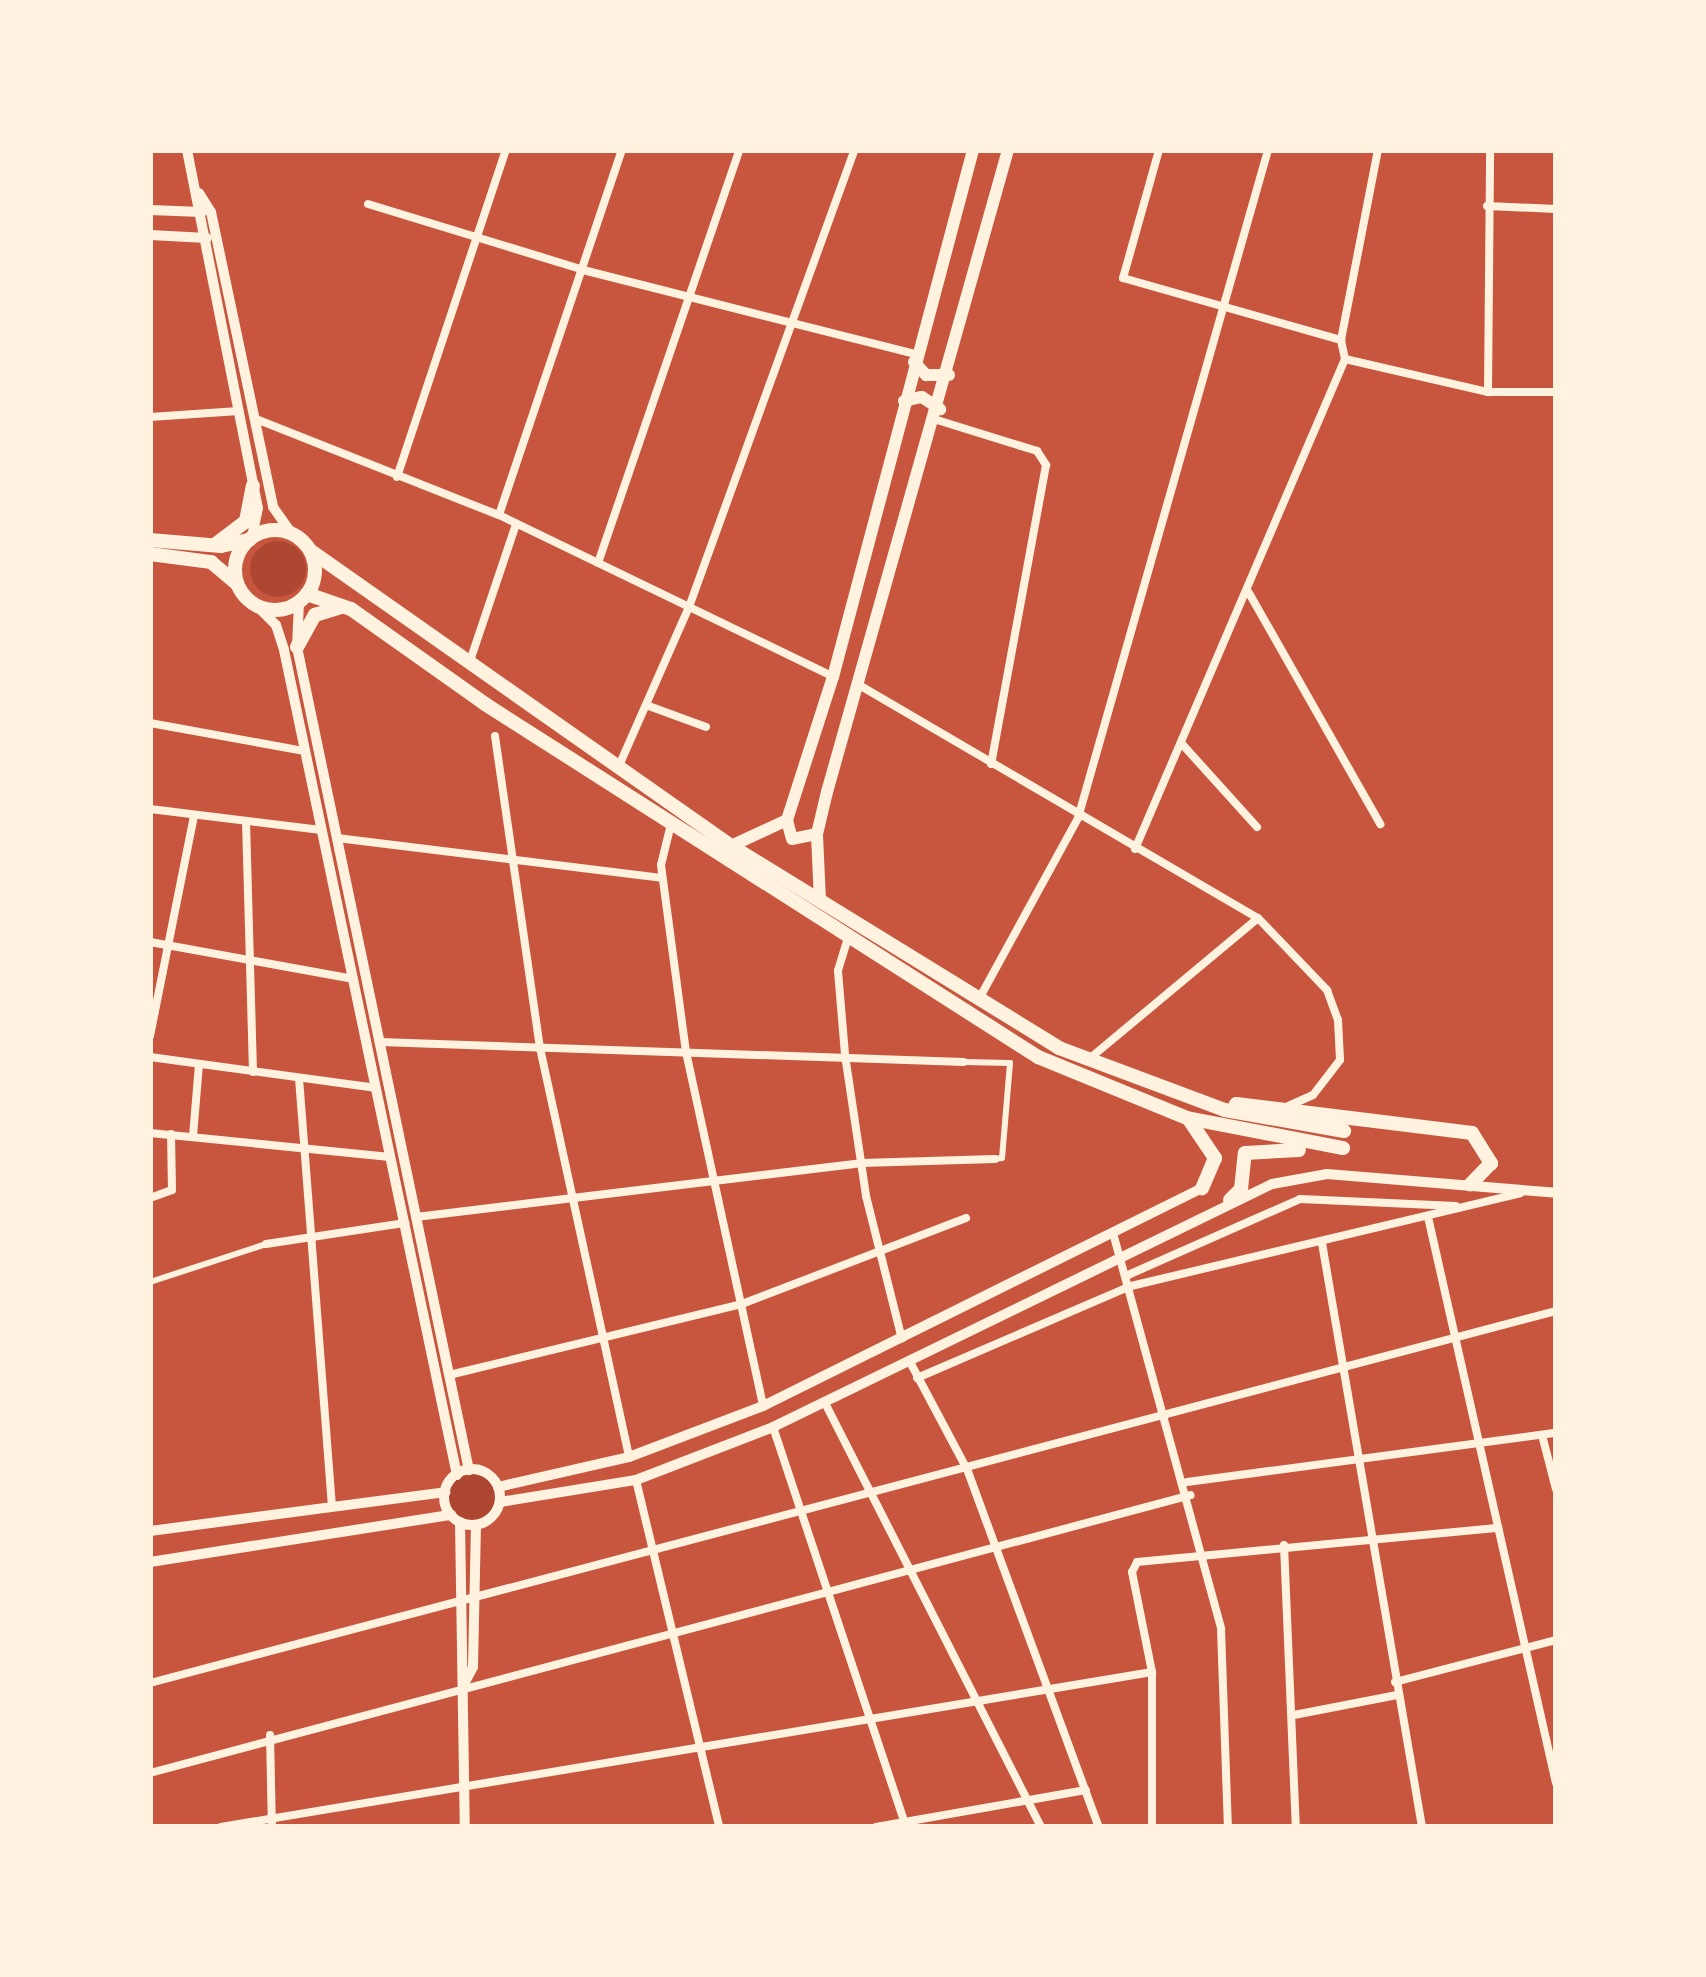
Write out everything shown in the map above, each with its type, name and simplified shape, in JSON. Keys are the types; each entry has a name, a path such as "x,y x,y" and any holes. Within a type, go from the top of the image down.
{"highway":[{"path":"204,545 246,521 253,486"},
{"path":"150,540 204,545 291,533 468,668 731,846 979,1000 1087,1061 1147,1086 1225,1110 1344,1131"},
{"path":"248,597 237,561 250,539"},
{"path":"303,598 315,573 310,551"},
{"path":"150,554 211,562 248,597 277,609 303,598 351,609 848,941 1037,1057 1186,1118 1338,1148 1251,1150 1239,1168 1241,1190 1230,1200"},
{"path":"297,647 315,615 351,609"},
{"path":"1147,1086 1280,1110 1472,1133 1491,1163 1470,1184"},
{"path":"1186,1118 1215,1158 1202,1188"}],"main road":[{"path":"818,834 792,839 787,820 833,677 973,150"},
{"path":"820,901 818,834 1008,150"},
{"path":"915,358 926,375 949,375"},
{"path":"904,401 922,397 938,415"},
{"path":"731,846 787,820"}],"street":[{"path":"187,150 256,419 273,507 291,533"},
{"path":"397,477 506,150"},
{"path":"499,515 587,271 622,150"},
{"path":"598,563 692,299 739,150"},
{"path":"617,769 689,608 854,150"},
{"path":"1160,150 1123,278 1341,340"},
{"path":"979,1000 1078,818 1268,150"},
{"path":"1135,849 1346,358 1341,340 1378,150"},
{"path":"1488,392 1490,150"},
{"path":"368,204 587,271 915,358"},
{"path":"1487,206 1556,209"},
{"path":"150,210 205,212"},
{"path":"150,235 211,238"},
{"path":"211,238 259,524 250,539"},
{"path":"1346,358 1488,392 1556,392"},
{"path":"150,417 239,411"},
{"path":"938,415 1037,451 1046,465 991,764"},
{"path":"256,419 499,515 833,677"},
{"path":"468,668 516,524"},
{"path":"1249,591 1380,824"},
{"path":"150,1531 446,1492 463,1472 449,1375 390,1157 280,636 248,597"},
{"path":"303,598 297,647 463,1472"},
{"path":"859,685 1078,818 1258,918 1327,990 1338,1020 1340,1060 1328,1080 1280,1110"},
{"path":"646,705 706,728"},
{"path":"150,722 304,751"},
{"path":"496,736 509,859 540,1048 629,1457"},
{"path":"1182,744 1257,827"},
{"path":"150,808 322,830"},
{"path":"150,1036 154,993 194,815"},
{"path":"246,821 254,1072"},
{"path":"671,824 662,878 686,1052 763,1406"},
{"path":"337,838 662,878"},
{"path":"1087,1061 1258,918"},
{"path":"848,941 838,971 845,1055 861,1163 902,1341"},
{"path":"150,942 354,979"},
{"path":"150,1282 311,1233 861,1163 1002,1158 1010,1063 380,1042"},
{"path":"150,1057 376,1089"},
{"path":"193,1136 200,1065"},
{"path":"299,1078 332,1507"},
{"path":"150,1132 390,1157"},
{"path":"150,1198 172,1190 171,1134"},
{"path":"464,1684 477,1599 476,1525 500,1502 636,1480 773,1427 1121,1253 1272,1184 1327,1174 1556,1193"},
{"path":"463,1472 498,1487 629,1457 763,1406 902,1341 1202,1188"},
{"path":"1130,1281 1322,1243 1527,1191"},
{"path":"917,1378 1300,1199 1463,1207"},
{"path":"1428,1217 1556,1783"},
{"path":"449,1375 742,1304 966,1218"},
{"path":"1113,1233 1187,1482 1221,1629 1228,1827"},
{"path":"1322,1243 1337,1365 1422,1827"},
{"path":"150,1683 461,1605 800,1507 875,1497 1166,1408 1556,1310"},
{"path":"910,1362 967,1469 1099,1827"},
{"path":"825,1402 1041,1827"},
{"path":"773,1427 905,1824"},
{"path":"1187,1482 1480,1447 1556,1433"},
{"path":"1541,1436 1556,1489"},
{"path":"636,1480 719,1827"},
{"path":"498,1487 500,1502"},
{"path":"446,1492 456,1519 461,1605 465,1827"},
{"path":"150,1773 270,1735 1000,1551 1190,1495"},
{"path":"150,1562 456,1519 476,1525"},
{"path":"1152,1827 1152,1672 1132,1567 1204,1552 1498,1528"},
{"path":"1285,1545 1296,1827"},
{"path":"1395,1682 1556,1640"},
{"path":"221,1827 271,1813 465,1788 982,1706 1152,1672"},
{"path":"1294,1714 1397,1695"},
{"path":"270,1735 272,1827"},
{"path":"877,1827 1086,1790"}],"shaded area":[{"path":"278,541 298,549 306,569 298,589 278,597 258,589 250,569 258,549"},
{"path":"476,1467 496,1476 505,1496 496,1516 476,1525 456,1516 447,1496 456,1476"}]}
